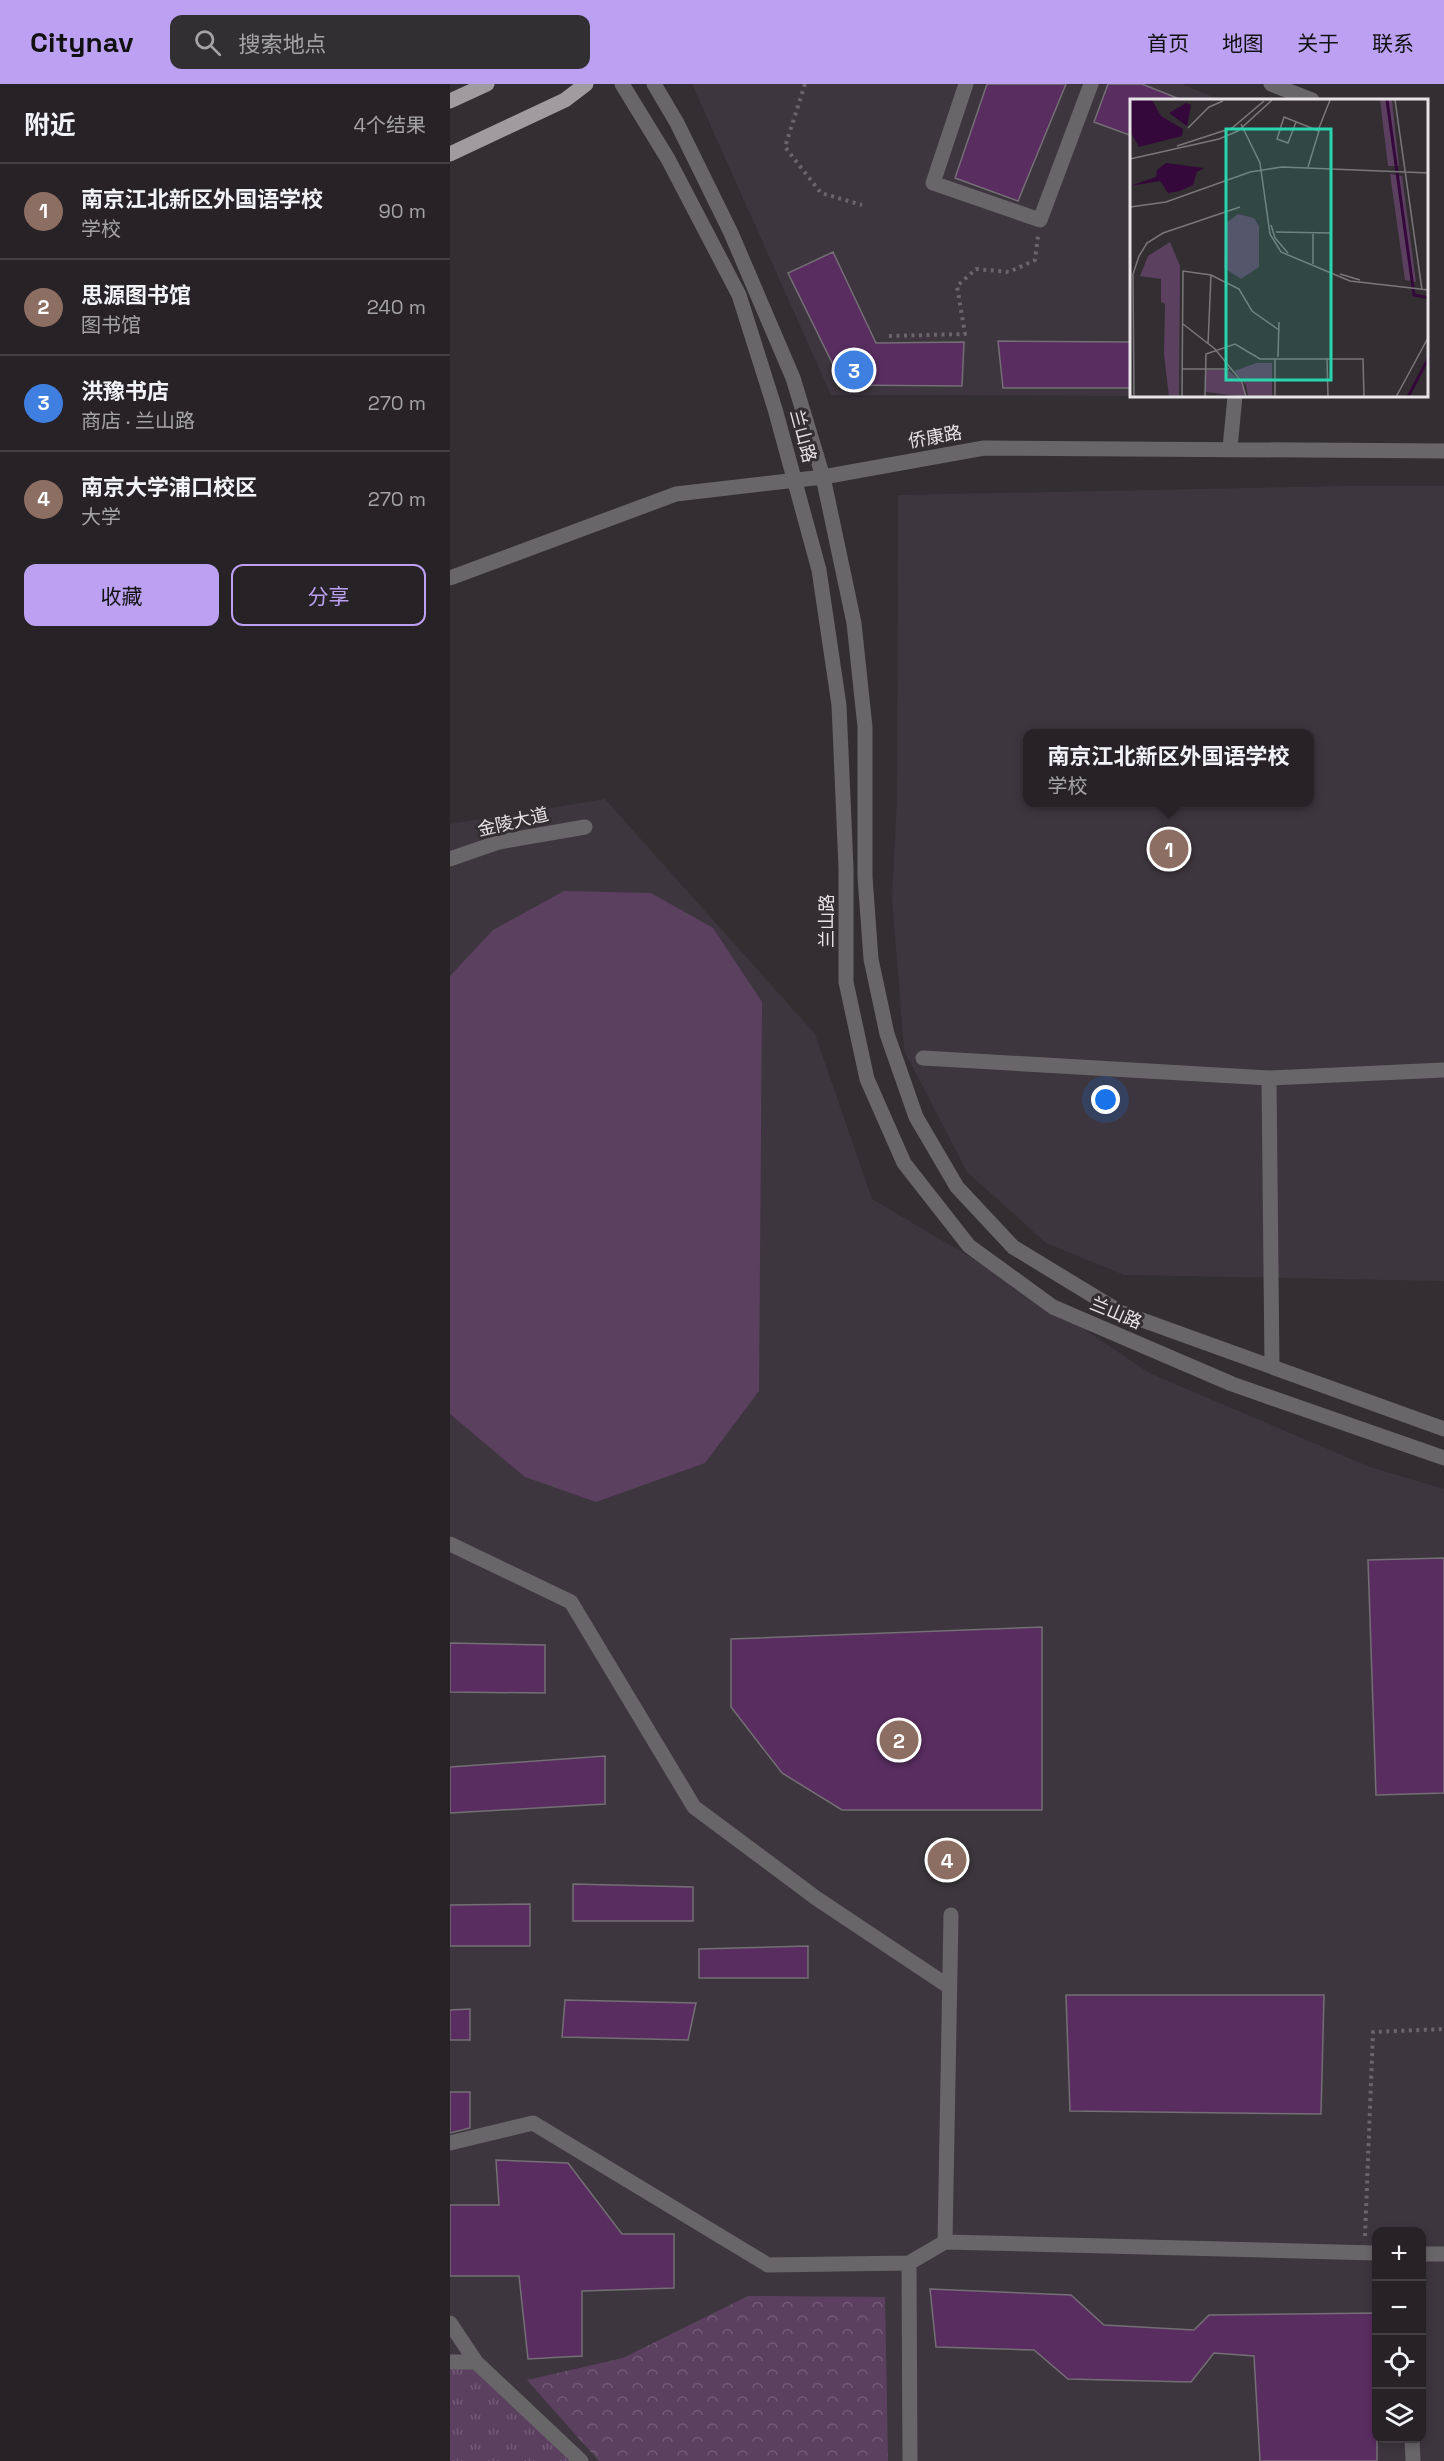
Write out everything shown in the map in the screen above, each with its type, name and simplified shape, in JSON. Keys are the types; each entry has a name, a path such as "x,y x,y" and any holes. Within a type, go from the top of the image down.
{"main road":[{"path":"450,101 487,84"},
{"path":"450,154 565,100 586,84"}],"street":[{"name":"兰山路","path":"622,84 668,159 739,295 775,409 819,570 839,705 846,868 846,982 867,1079 903,1163 969,1246 1053,1308 1232,1384 1444,1458"},
{"name":"兰山路","path":"654,84 677,123 740,254 793,378 823,477 855,623 865,727 865,877 871,959 887,1034 916,1117 957,1187 1013,1247 1120,1312 1444,1429"},
{"path":"966,84 933,183 1040,220 1091,84"},
{"path":"1271,84 1309,99"},
{"path":"1230,448 1235,398"},
{"name":"侨康路","path":"450,578 676,494 823,477 984,448 1444,451"},
{"name":"金陵大道","path":"450,860 499,842 585,827"},
{"path":"923,1058 1269,1078 1444,1070"},
{"path":"1269,1078 1272,1367"},
{"path":"450,1544 571,1602 693,1807 816,1898 948,1986"},
{"path":"945,2242 951,1915"},
{"path":"450,2143 533,2123 768,2265 909,2263 945,2242 1371,2253"},
{"path":"1426,2254 1444,2254"},
{"path":"909,2263 910,2461"},
{"path":"450,2323 476,2362 581,2461"},
{"path":"450,2362 476,2362"},
{"path":"1412,2443 1413,2461"}],"path":[{"path":"805,84 785,147 821,193 862,205"},
{"path":"889,336 964,334 957,286 976,269 1009,272 1035,260 1040,220"},
{"path":"1371,2253 1373,2032 1444,2029"}],"shaded area":[{"path":"692,84 1182,84 1219,99 1130,99 1130,396 831,395"},
{"path":"1444,486 1444,1281 1124,1275 1046,1243 967,1172 904,1050 892,898 897,800 898,495"},
{"path":"605,799 815,1034 872,1199 1033,1294 1149,1373 1370,1467 1444,1489 1444,2461 450,2461 450,824"}],"green space":[{"path":"564,891 651,893 713,928 762,1002 759,1391 705,1463 596,1502 525,1477 450,1414 450,976 493,930"},
{"path":"748,2296 885,2297 888,2461 599,2461 527,2380 623,2358"},
{"path":"450,2365 473,2366 574,2461 450,2461"}],"building":[{"path":"987,84 1066,84 1018,201 955,178"},
{"path":"1108,84 1142,84 1180,99 1130,99 1130,135 1094,122"},
{"path":"833,252 876,343 964,342 962,386 843,385 788,273"},
{"path":"998,341 1130,342 1130,388 1003,388"},
{"path":"1444,1558 1444,1793 1376,1795 1368,1560"},
{"path":"1042,1627 1042,1810 842,1810 782,1773 731,1707 731,1639"},
{"path":"450,1643 545,1645 545,1693 450,1692"},
{"path":"605,1756 605,1804 450,1813 450,1767"},
{"path":"573,1884 693,1887 693,1921 573,1921"},
{"path":"530,1904 530,1946 450,1946 450,1905"},
{"path":"808,1946 808,1978 699,1978 699,1949"},
{"path":"1066,1995 1324,1995 1321,2114 1070,2111"},
{"path":"565,2000 696,2003 688,2040 562,2037"},
{"path":"470,2009 470,2040 450,2040 450,2010"},
{"path":"450,2092 470,2092 470,2128 450,2133"},
{"path":"496,2160 568,2163 622,2234 674,2234 674,2288 582,2291 582,2356 528,2359 519,2276 450,2276 450,2205 499,2205"},
{"path":"930,2289 1071,2295 1104,2325 1194,2330 1209,2315 1372,2313 1372,2443 1377,2443 1377,2461 1260,2461 1254,2356 1214,2353 1191,2382 1068,2379 1034,2350 936,2347"}],"place":[{"name":"洪豫书店","path":"854,370"},
{"name":"南京江北新区外国语学校","path":"1169,849"},
{"name":"思源图书馆","path":"899,1740"},
{"name":"南京大学浦口校区","path":"947,1860"}]}
